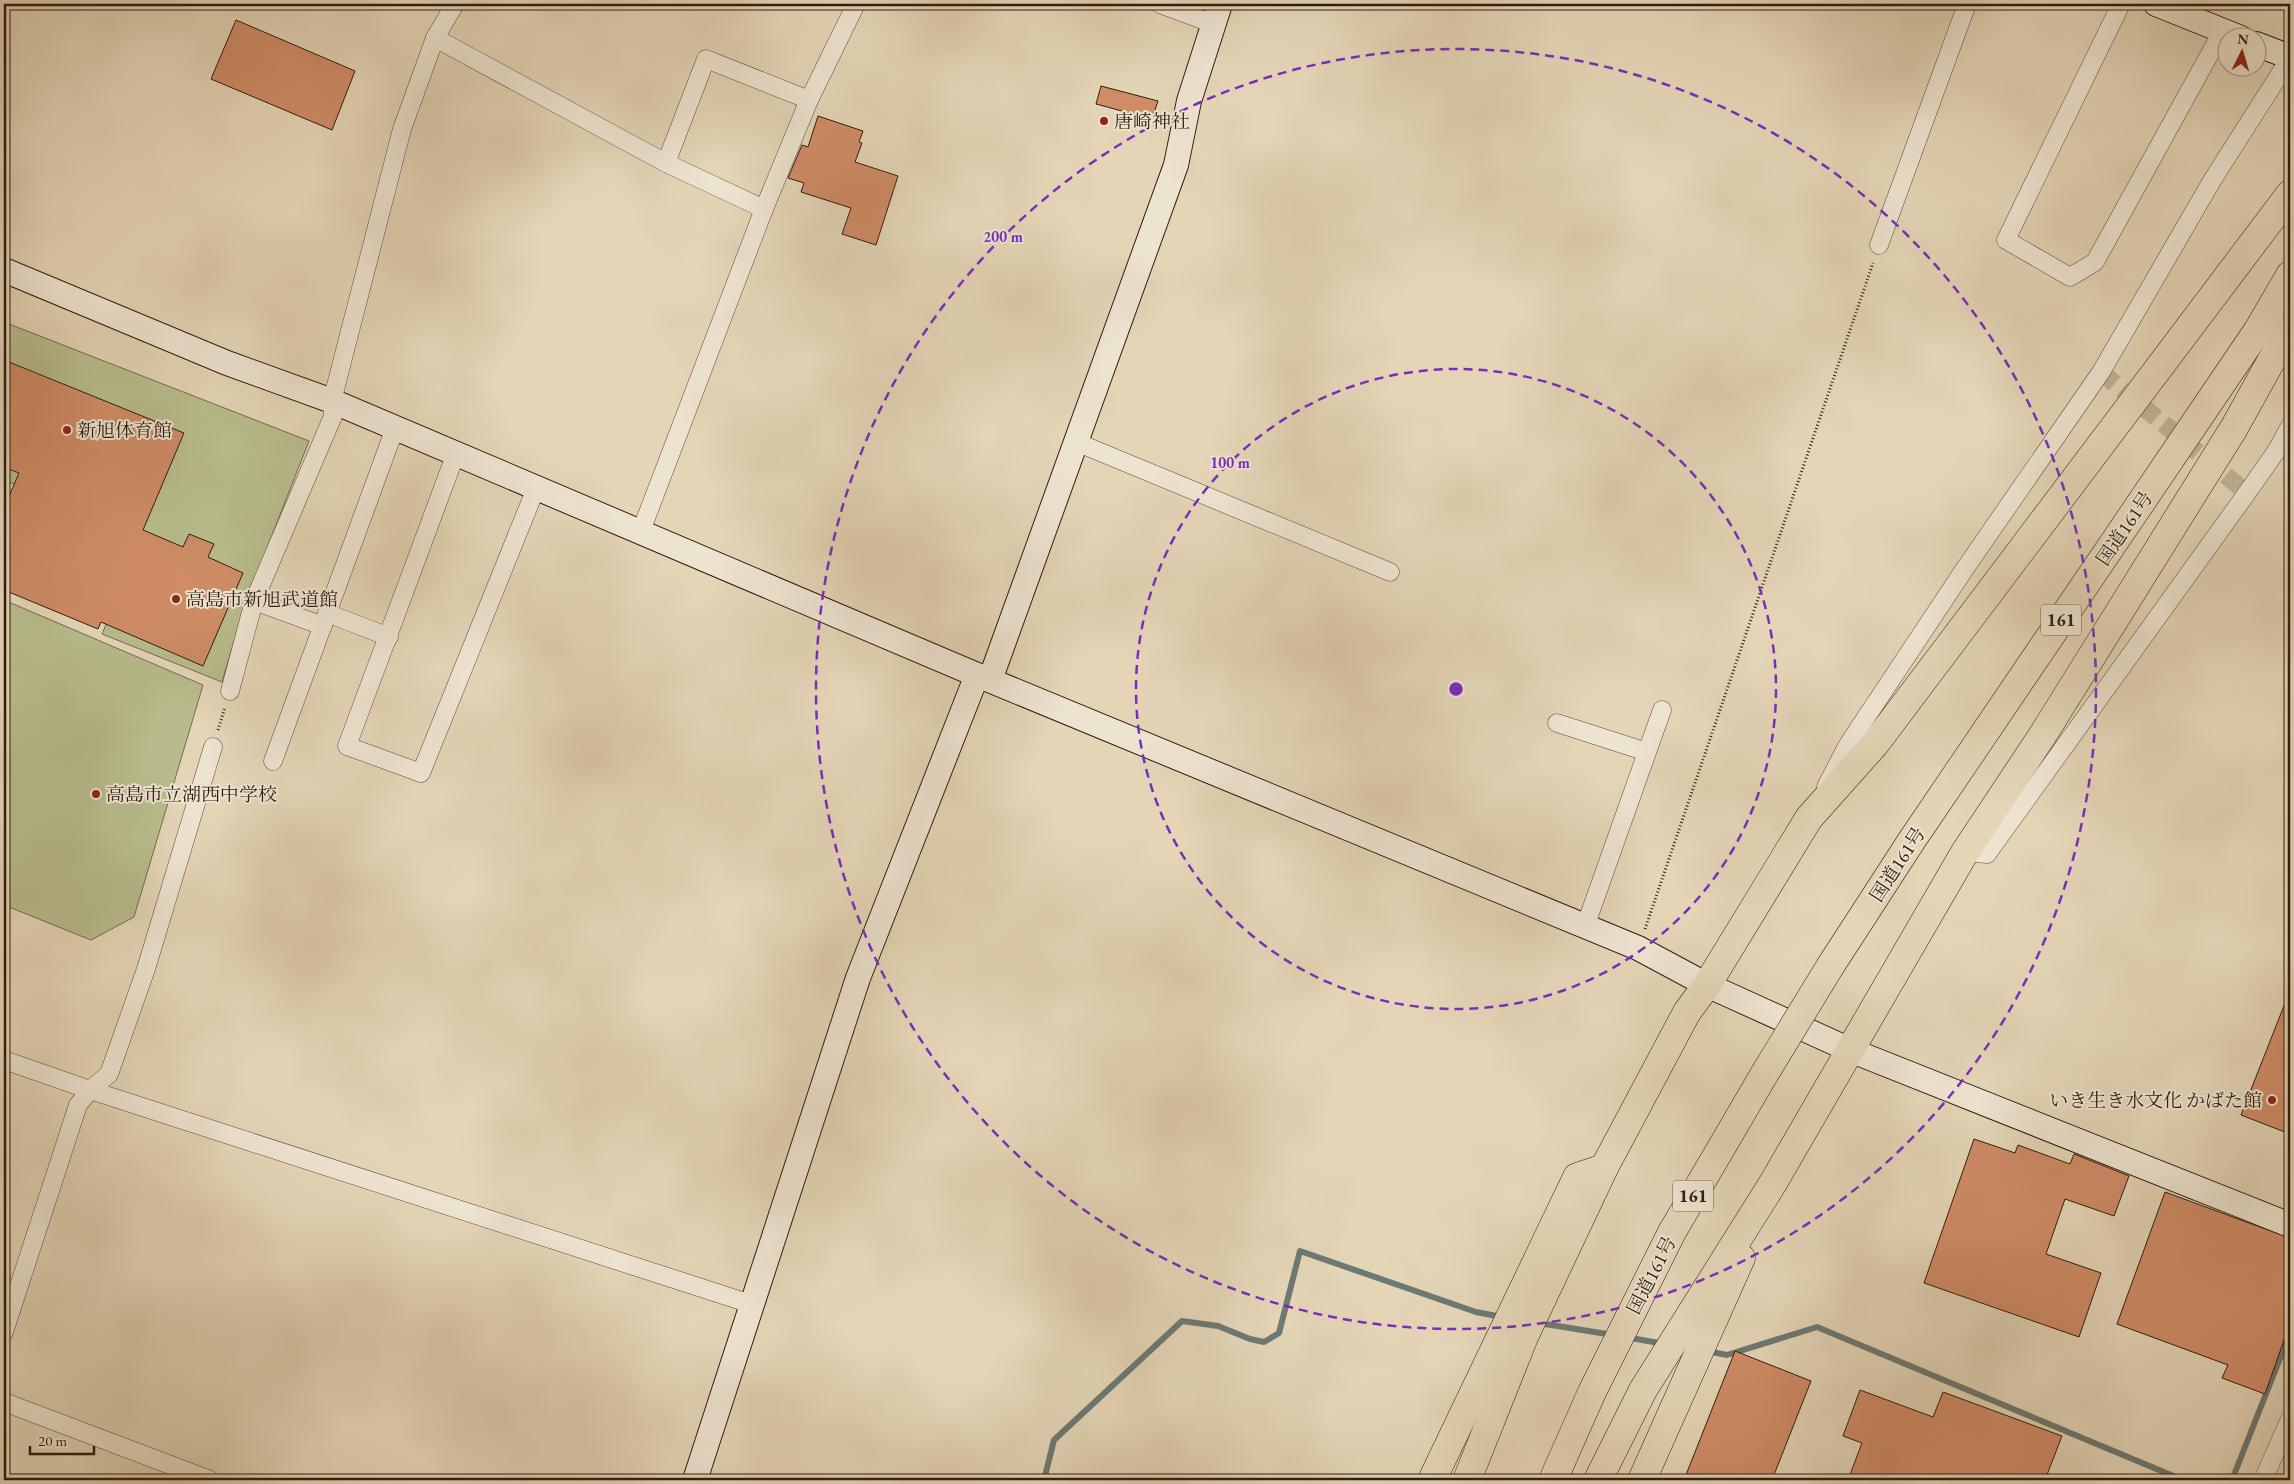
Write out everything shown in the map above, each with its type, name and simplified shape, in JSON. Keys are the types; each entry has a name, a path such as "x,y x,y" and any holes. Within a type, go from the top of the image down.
{"highway":[{"path":"1467,1480 1519,1322 1577,1177 1604,1168 1687,1012 1707,985 1810,818 1876,744 2290,194"},
{"name":"国道161号","path":"1553,1480 1611,1352 1672,1232 1831,965 1912,840 2258,330 2290,276"},
{"path":"1598,1480 1643,1390 1773,1183 1965,852 2042,736 2218,453 2290,327"},
{"path":"1642,1480 1707,1337 1773,1183"},
{"path":"1432,1480 1519,1322"}],"street":[{"path":"230,690 254,601 333,416 332,401 402,129 435,38 455,4"},
{"path":"641,531 764,209 809,100 856,4"},
{"path":"695,1480 858,978 984,678 1076,442 1176,165 1189,101 1217,14 1160,4"},
{"path":"1879,245 1968,4"},
{"path":"2121,4 2006,240 2070,277 2095,262 2216,61"},
{"path":"2156,4 2217,28"},
{"path":"435,38 666,163 764,209"},
{"path":"1810,818 1846,748 1964,570 2101,372 2213,179 2290,57 2266,48"},
{"path":"666,163 706,59 809,100"},
{"path":"4,270 227,363 332,401 984,678 1638,948 1707,985 1850,1050 2290,1225"},
{"path":"1965,852 1987,854 2241,501 2277,450 2290,426"},
{"path":"273,761 395,428"},
{"path":"1076,442 1390,572"},
{"path":"456,453 347,746 421,773 536,488"},
{"path":"254,601 389,637"},
{"path":"1585,927 1662,710"},
{"path":"1557,723 1647,752"},
{"path":"4,1332 78,1105 90,1090 109,1074 146,969 213,747"},
{"path":"4,1060 90,1090 751,1304"},
{"path":"4,1402 210,1480"},
{"path":"2263,1480 2290,1419"}],"path":[{"path":"1638,948 1879,245"},
{"path":"213,747 230,690"}],"green space":[{"path":"4,322 309,441 245,604 222,682 102,634 143,538 4,480"},
{"name":"高島市立湖西中学校","path":"4,600 203,685 134,917 91,940 4,905"}],"building":[{"path":"236,20 355,71 332,130 211,79"},
{"path":"1101,86 1158,101 1152,119 1096,104"},
{"path":"818,116 863,131 859,142 862,143 855,162 898,176 876,245 842,234 851,208 801,192 804,183 788,178 802,145 808,147"},
{"path":"4,360 184,433 143,530 183,547 189,534 214,544 208,557 243,573 203,666 101,622 98,629 4,590 4,508 19,473 4,467"},
{"path":"2290,993 2290,1134 2241,1115"},
{"path":"1974,1139 2015,1153 2018,1145 2070,1164 2074,1154 2129,1176 2114,1216 2065,1199 2046,1254 2101,1273 2079,1337 1924,1283"},
{"path":"2165,1192 2290,1238 2290,1323 2265,1394 2222,1378 2228,1365 2117,1324"},
{"path":"1735,1351 1811,1381 1772,1480 1684,1480"},
{"path":"1860,1390 1933,1417 1943,1392 2062,1436 2045,1480 1848,1480 1862,1443 1843,1436"}],"waterway":[{"path":"1044,1480 1054,1440 1182,1321 1218,1326 1250,1339 1264,1342 1279,1333 1300,1251 1476,1312 1502,1317"},
{"path":"1539,1323 1613,1335"},
{"path":"1707,1351 1727,1355 1817,1327 2183,1480"},
{"path":"2232,1480 2290,1333"},
{"path":"1625,1337 1665,1344"}],"tunnel":[{"path":"2101,372 2247,493"}],"place":[{"name":"唐崎神社","path":"1104,121"},
{"name":"新旭体育館","path":"67,430"},
{"name":"高島市新旭武道館","path":"176,599"},
{"name":"高島市立湖西中学校","path":"96,794"},
{"name":"いき生き水文化 かばた館","path":"2272,1100"}]}
